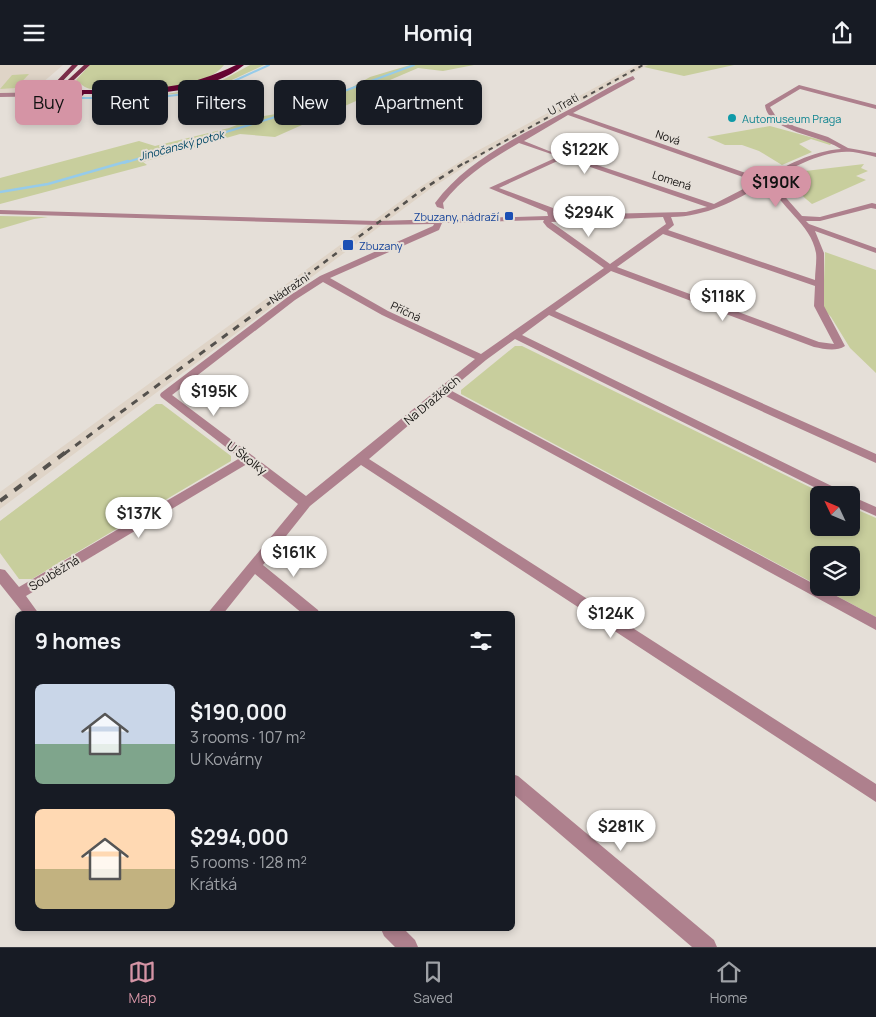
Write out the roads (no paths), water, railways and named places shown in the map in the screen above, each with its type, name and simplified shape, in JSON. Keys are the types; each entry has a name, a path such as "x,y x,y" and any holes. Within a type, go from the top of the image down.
{"highway":[{"path":"168,89 186,87 210,80 229,69 242,65"},
{"path":"82,91 90,92"},
{"path":"82,92 90,92"}],"main road":[{"path":"61,80 75,65"},
{"path":"73,80 87,65"}],"street":[{"name":"U Trati","path":"441,207 439,203 451,185 463,174 567,113 633,78"},
{"path":"845,148 833,141 797,131 769,111 767,106 799,87 876,107"},
{"path":"0,95 15,95"},
{"name":"Nová","path":"567,113 762,181"},
{"path":"519,141 552,154"},
{"path":"0,211 350,222 439,222 666,215 694,213 716,207 771,175 831,151 845,148 862,150 876,155"},
{"name":"Lomená","path":"550,219 554,214 550,210 492,188 564,156 716,207"},
{"path":"550,219 547,222 550,225 609,267 817,345 828,347 840,346 819,306 820,253 811,231 777,192 771,175"},
{"path":"803,222 872,205 876,207"},
{"path":"662,231 670,225 666,215"},
{"name":"Nádražní","path":"165,395 292,298 323,278 436,228 439,222"},
{"path":"803,222 876,251"},
{"path":"662,231 820,285"},
{"name":"Na Dražkách","path":"217,611 306,503 482,358 662,231"},
{"name":"Příčná","path":"323,278 384,313 482,358"},
{"path":"548,311 876,459"},
{"path":"515,335 822,486"},
{"path":"443,390 876,623"},
{"name":"U Školky","path":"165,395 306,503"},
{"name":"Souběžná","path":"16,595 247,459"},
{"path":"361,459 876,794"},
{"path":"860,504 876,512"},
{"path":"255,565 310,611"},
{"path":"0,574 29,611"},
{"path":"515,785 707,947"},
{"path":"393,931 408,947"}],"waterway":[{"path":"82,98 151,98 194,93 221,87 269,65"},
{"name":"Jinočanský potok","path":"124,163 272,118 414,65"},
{"name":"Jinočanský potok","path":"0,192 48,184 128,161"}],"railway":[{"path":"465,163 643,65"},
{"path":"288,289 425,188 467,161"},
{"path":"64,454 290,288"},
{"path":"0,501 66,452"}],"place":[{"name":"Automuseum Praga","path":"732,118"},
{"name":"Zbuzany, nádraží","path":"509,216"},
{"name":"Zbuzany","path":"348,245"}]}
